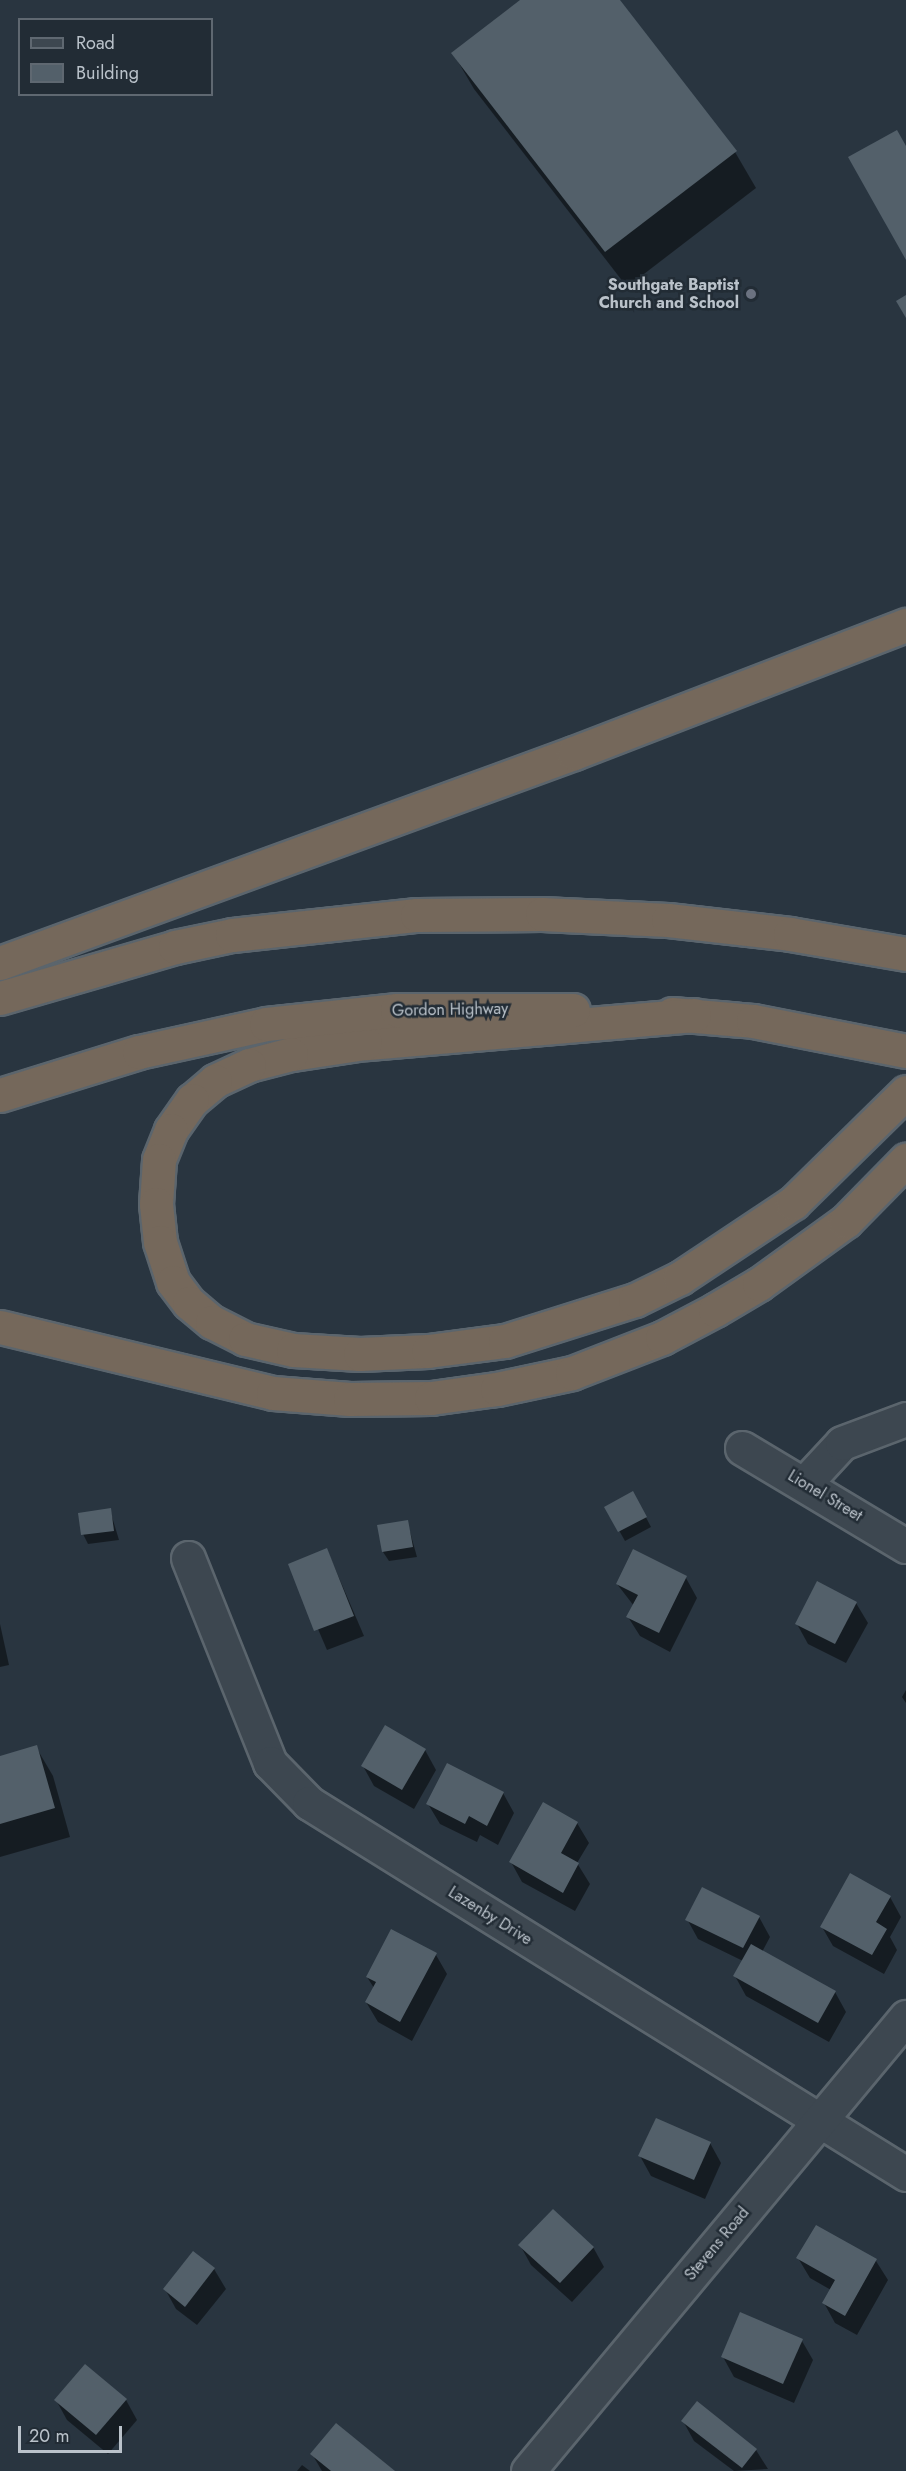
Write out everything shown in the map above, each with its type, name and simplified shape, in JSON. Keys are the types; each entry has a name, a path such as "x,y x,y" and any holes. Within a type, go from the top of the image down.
{"highway":[{"path":"0,963 906,625"},
{"path":"0,946 108,906 208,887"},
{"path":"0,998 99,968 232,935 417,915 542,914 668,920 790,934 906,954"},
{"name":"Gordon Highway","path":"0,1095 139,1052 266,1024 459,1008 694,1015 753,1021 906,1051"},
{"path":"694,1015 365,1043 291,1054 249,1065 215,1081 192,1100 171,1130 159,1160 156,1204 160,1242 173,1282 189,1303 213,1322 245,1339 293,1350 349,1354 439,1350 505,1341 634,1300 681,1278 793,1203 906,1092"},
{"path":"0,1327 273,1393 351,1399 442,1396 572,1373 662,1338 759,1284 846,1221 906,1160"}],"street":[{"path":"805,1483 842,1443 906,1419"},
{"name":"Lionel Street","path":"742,1449 805,1483 906,1546"},
{"name":"Lazenby Drive","path":"188,1558 270,1763 309,1803 906,2174"},
{"name":"Stevens Road","path":"528,2471 906,2017"}],"building":[{"path":"520,0 620,0 737,151 605,252 451,53"},
{"path":"897,130 906,146 906,260 848,157"},
{"path":"906,295 906,318 896,301"},
{"path":"633,1491 647,1517 618,1532 604,1507"},
{"path":"111,1508 114,1531 81,1535 78,1513"},
{"path":"408,1520 413,1547 382,1552 377,1525"},
{"path":"327,1548 354,1616 314,1631 288,1564"},
{"path":"633,1549 687,1576 659,1633 626,1617 638,1595 616,1584"},
{"path":"817,1581 857,1602 835,1644 795,1624"},
{"path":"385,1725 426,1749 402,1790 361,1766"},
{"path":"37,1745 55,1808 0,1824 0,1756"},
{"path":"447,1763 504,1792 487,1826 469,1816 465,1824 426,1804"},
{"path":"543,1802 578,1822 561,1853 579,1863 563,1893 509,1862"},
{"path":"850,1873 891,1896 876,1922 887,1929 872,1955 820,1927"},
{"path":"702,1887 760,1916 743,1948 685,1920"},
{"path":"391,1929 437,1953 400,2022 365,2002 376,1982 366,1977"},
{"path":"751,1944 836,1991 818,2023 733,1976"},
{"path":"656,2118 711,2142 694,2180 638,2156"},
{"path":"553,2209 594,2247 560,2283 518,2245"},
{"path":"816,2225 877,2259 845,2316 822,2303 835,2280 796,2258"},
{"path":"193,2251 215,2268 185,2307 163,2289"},
{"path":"740,2312 803,2339 783,2384 721,2357"},
{"path":"85,2364 127,2399 96,2435 54,2400"},
{"path":"697,2401 757,2449 742,2468 681,2421"},
{"path":"336,2423 395,2471 331,2471 310,2454"}],"place":[{"name":"Southgate Baptist Church and School","path":"751,294"}]}
